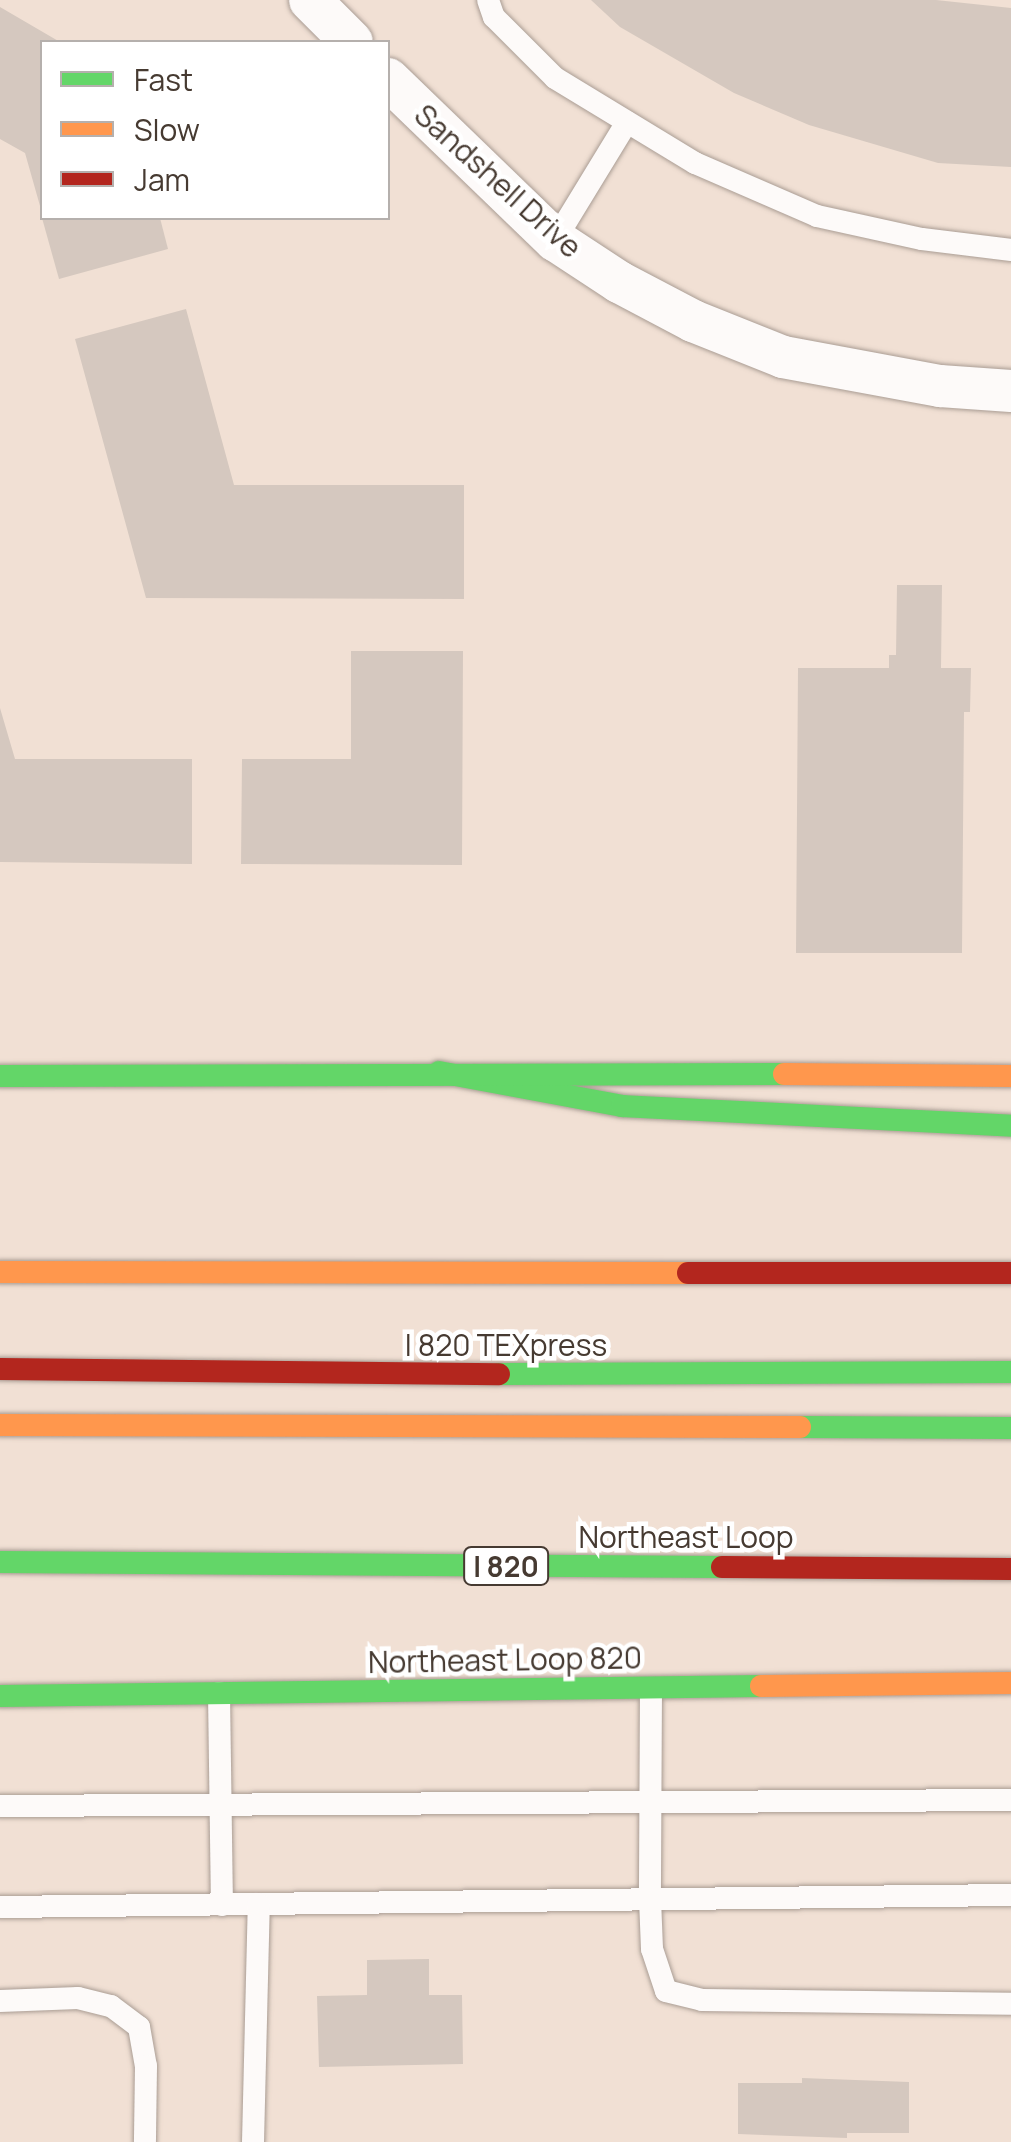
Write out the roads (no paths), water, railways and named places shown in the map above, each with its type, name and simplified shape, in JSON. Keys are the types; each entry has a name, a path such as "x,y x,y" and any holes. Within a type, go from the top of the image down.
{"main road":[{"path":"440,1072 622,1106 1011,1126"},
{"path":"0,1076 440,1072 1011,1076"},
{"path":"0,1272 1011,1273"},
{"name":"I 820 TEXpress","path":"0,1369 668,1376 1011,1372"},
{"path":"0,1424 1011,1428"},
{"name":"Northeast Loop","path":"0,1562 1011,1569"},
{"name":"Northeast Loop 820","path":"0,1696 1011,1684"}],"street":[{"path":"310,0 350,40"},
{"name":"Sandshell Drive","path":"390,80 554,240 619,282 769,354 940,386 1011,391"}],"lane":[{"path":"488,0 494,17 554,78 694,163 817,216 922,238 1011,250"},
{"path":"554,240 627,122"},
{"path":"650,1688 647,1802 652,1949 666,1992 702,2000 1011,2004"},
{"path":"219,1693 222,1905"},
{"path":"0,1806 1011,1800"},
{"path":"0,1907 1011,1895"},
{"path":"254,2142 259,1904"},
{"path":"0,2000 78,1998 111,2006 139,2027 146,2066 145,2142"}]}
